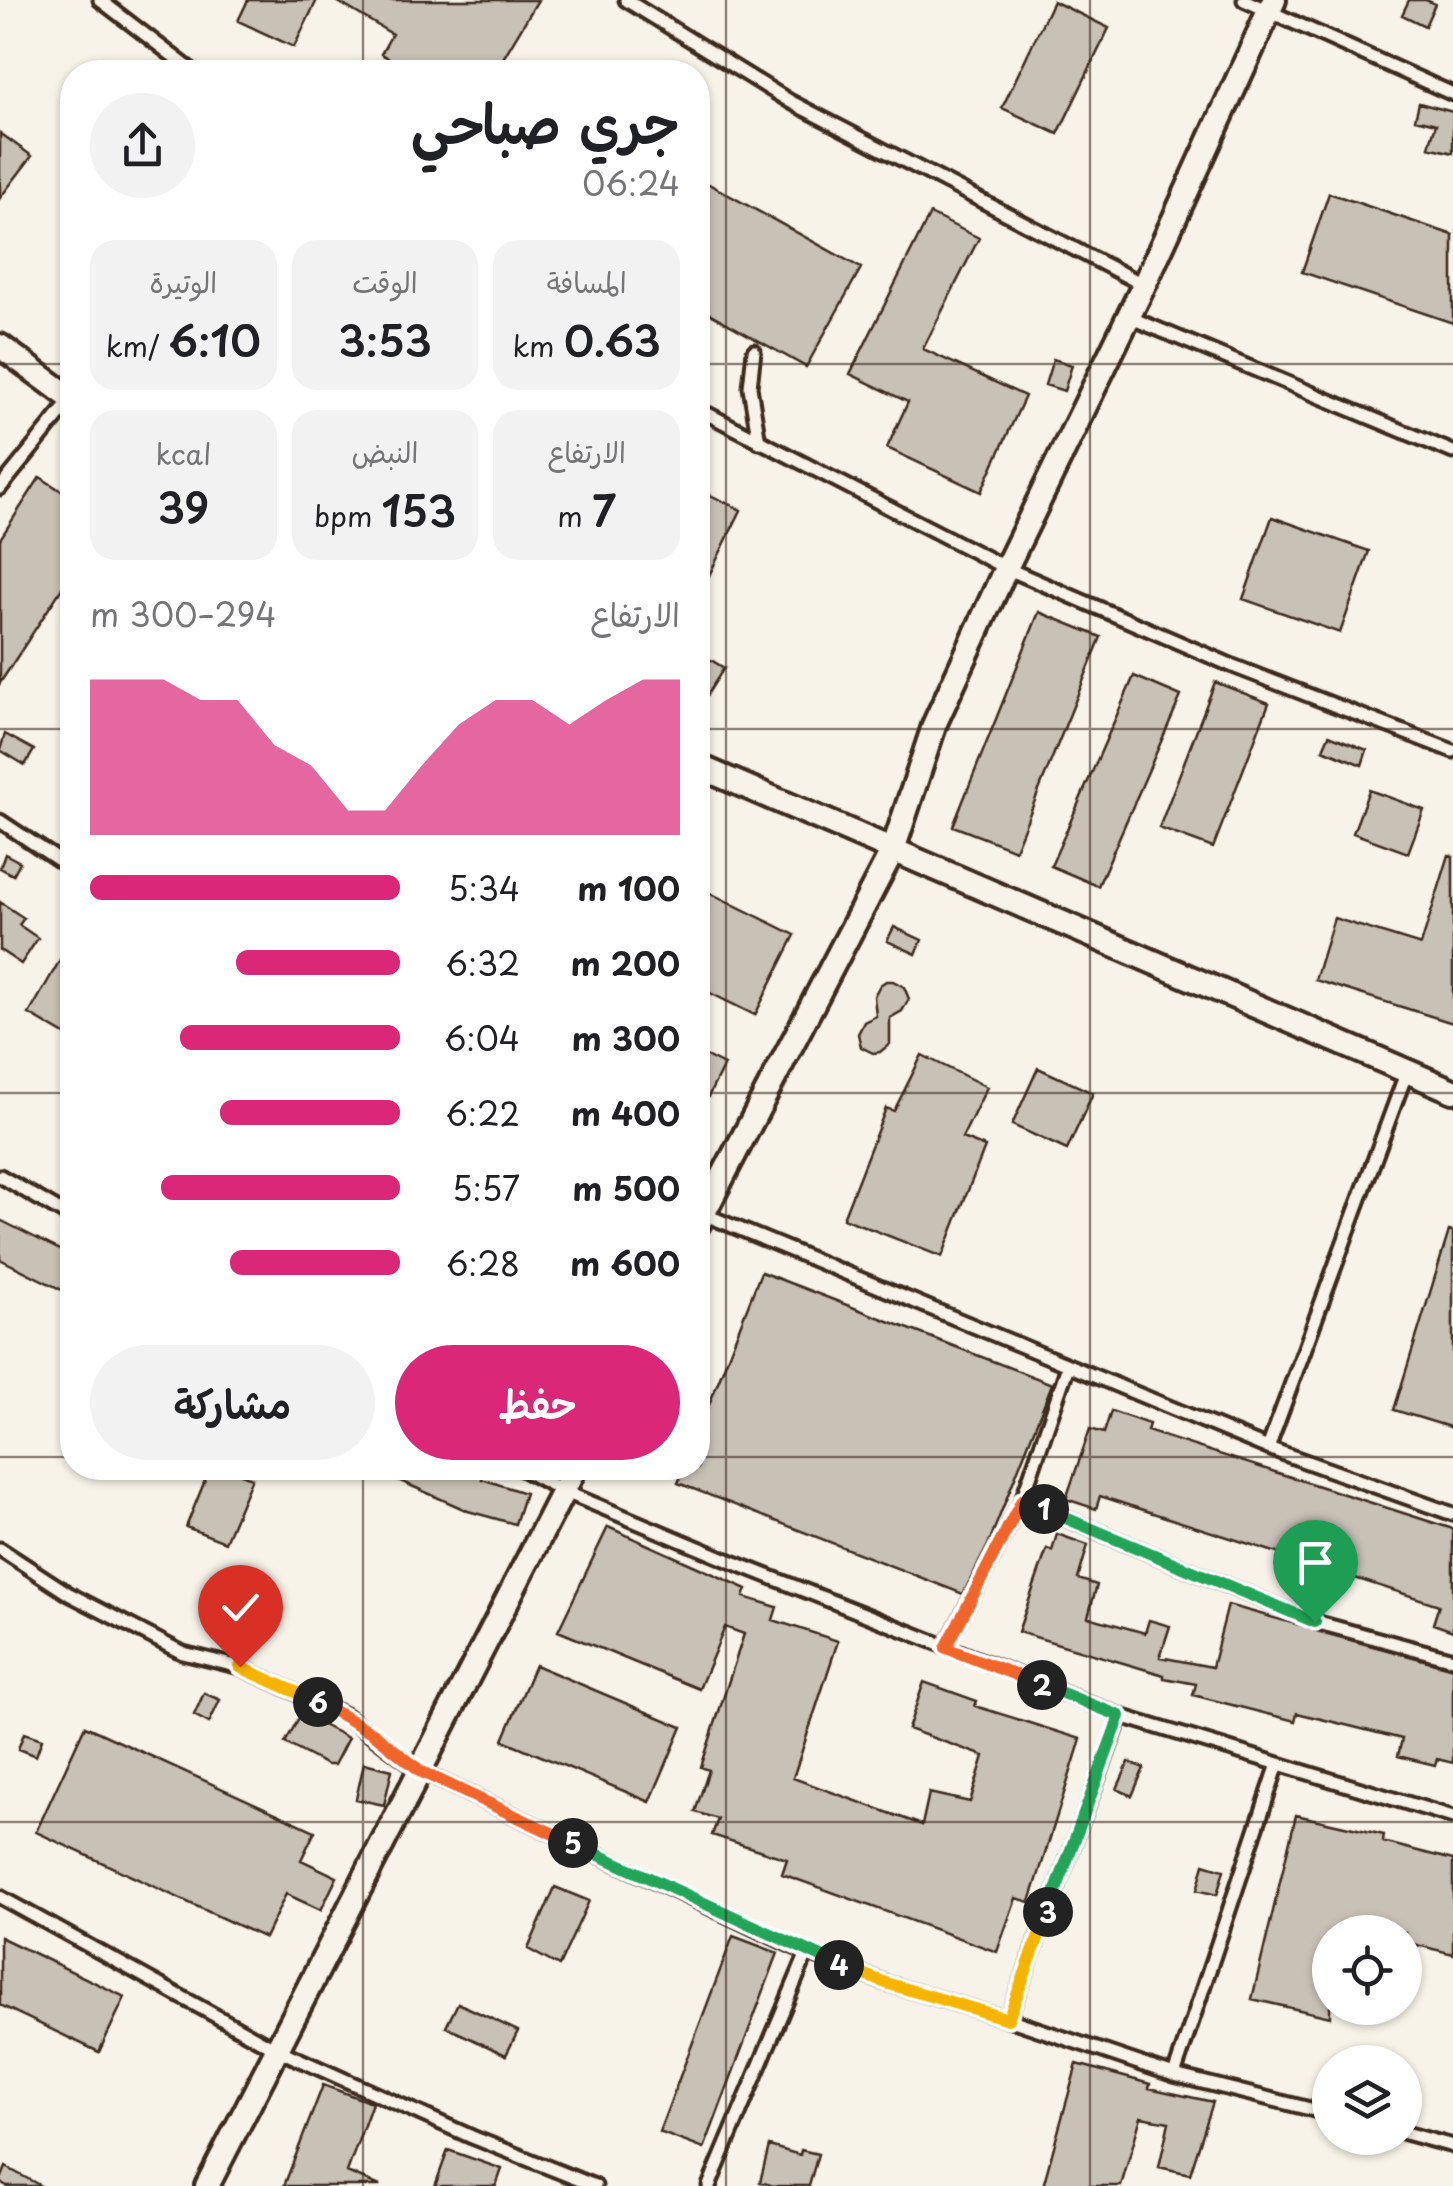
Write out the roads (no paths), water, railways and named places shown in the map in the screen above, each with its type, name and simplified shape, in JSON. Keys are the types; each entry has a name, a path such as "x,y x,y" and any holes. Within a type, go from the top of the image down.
{"street":[{"path":"710,1195 893,850 935,722 1144,286 1271,6"},
{"path":"0,346 60,390"},
{"path":"710,771 1453,1091"},
{"path":"207,2186 569,1480"}],"lane":[{"path":"100,0 178,60"},
{"path":"626,0 791,102 1144,286"},
{"path":"1244,0 1271,6 1453,94"},
{"path":"1129,317 1453,452"},
{"path":"754,350 750,387 760,442"},
{"path":"0,488 60,414"},
{"path":"710,415 1006,568 1233,666 1453,751"},
{"path":"0,821 60,861"},
{"path":"1268,1448 1407,1071"},
{"path":"0,1176 60,1211"},
{"path":"710,1220 1268,1448 1453,1514"},
{"path":"946,1648 1022,1500 1068,1366"},
{"path":"543,1480 1120,1716 1453,1818"},
{"path":"1022,1500 1315,1622 1453,1659"},
{"path":"0,1549 69,1594 184,1653 240,1667 344,1715 422,1772 807,1952 886,1983 1174,2075 1312,2110"},
{"path":"1008,2019 1120,1716"},
{"path":"1174,2075 1278,1764"},
{"path":"0,1898 276,2049 472,2137 595,2186"},
{"path":"709,2186 807,1952"},
{"path":"1422,2138 1453,2146"}]}
